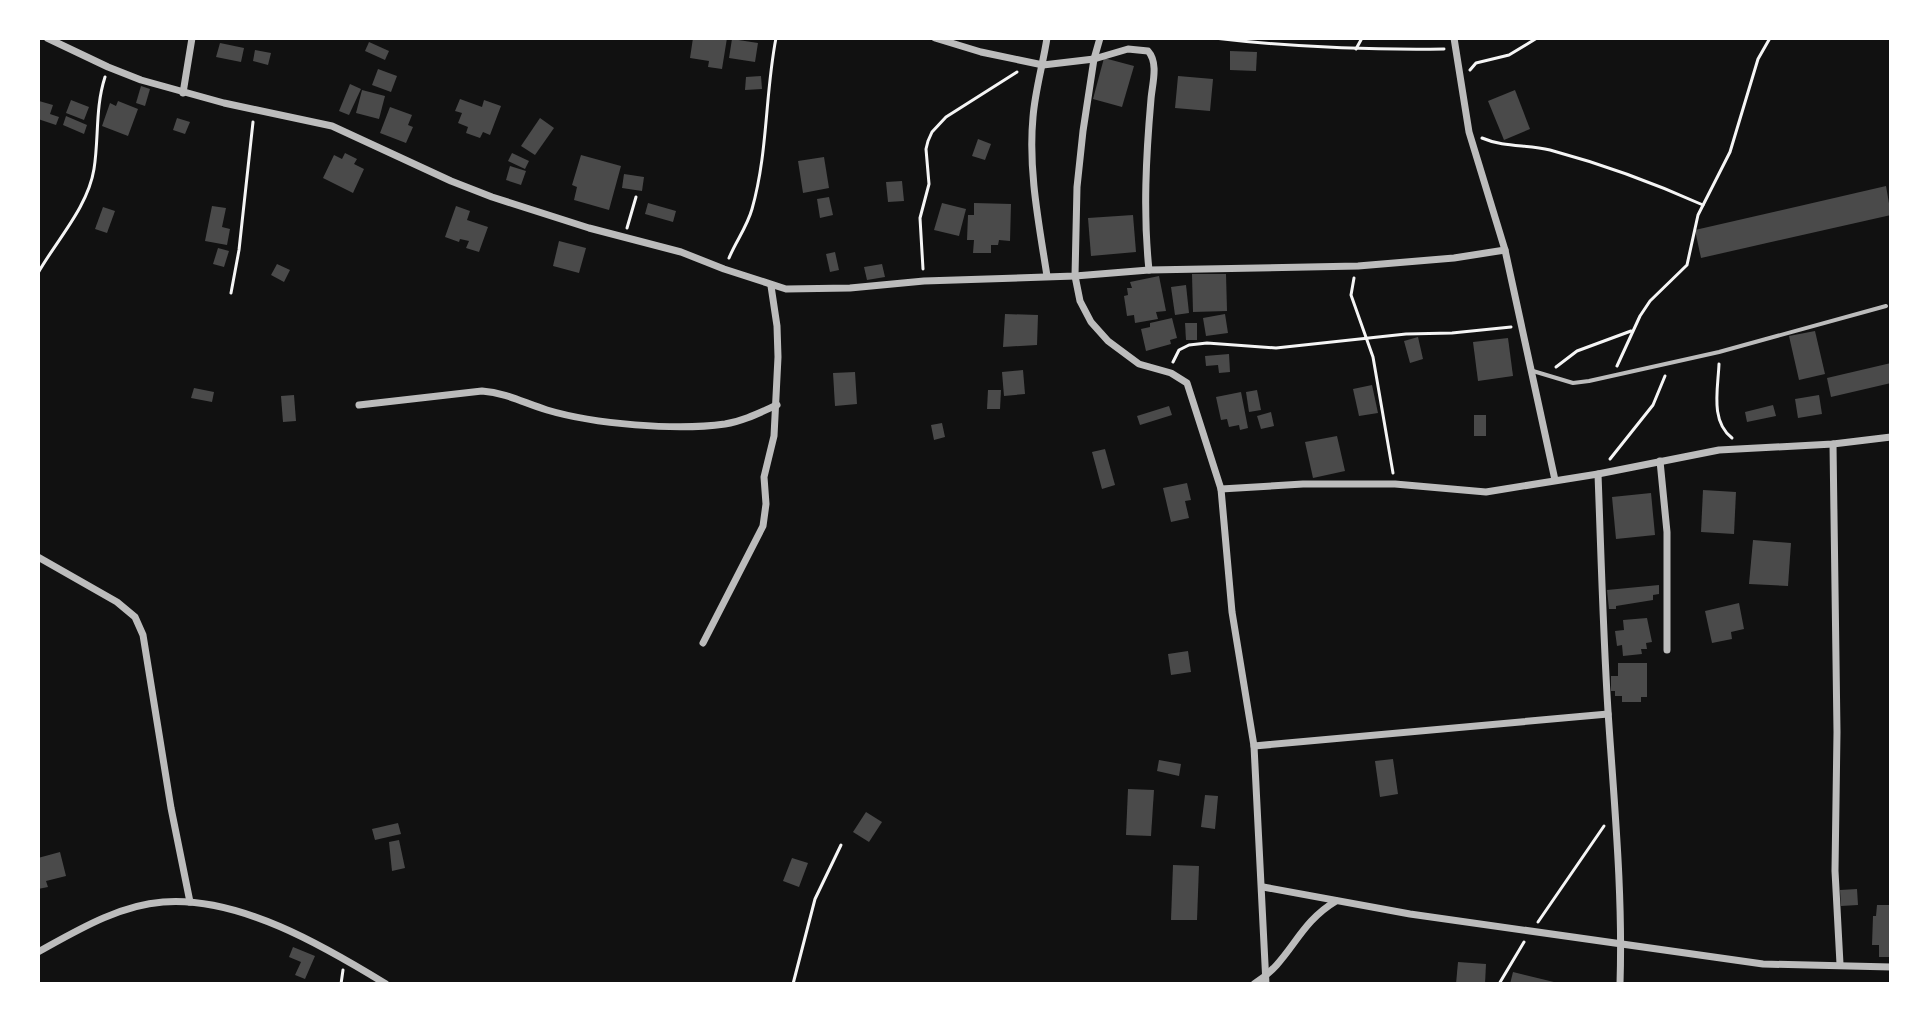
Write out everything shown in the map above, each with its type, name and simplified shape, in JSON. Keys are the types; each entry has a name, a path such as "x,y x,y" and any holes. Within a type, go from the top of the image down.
{"street":[{"path":"47,38 108,67 183,93 332,126 465,187 549,216 681,252 771,286 813,289 1149,270 1358,266 1454,258 1505,250"},
{"path":"68,47 70,38"},
{"path":"183,93 192,38"},
{"path":"935,38 981,52 1043,65 1094,59 1128,49 1148,51 1152,56 1145,219 1149,270"},
{"path":"1047,38 1033,117 1035,200 1047,276"},
{"path":"1100,38 1094,59 1077,187 1075,276 1080,301 1091,322 1108,341 1139,364 1171,373 1187,383 1221,489 1232,612 1254,746 1267,980"},
{"path":"1454,38 1469,132 1505,250 1555,480"},
{"path":"703,643 763,526 766,504 764,477 774,436 777,405 778,342 771,286"},
{"path":"359,405 454,393 499,392 546,410 573,416 691,426 746,419 777,405"},
{"path":"1221,489 1303,484 1395,484 1486,492 1746,446 1833,444 1891,437"},
{"path":"1833,444 1837,732 1835,871 1840,964"},
{"path":"1660,461 1667,532 1667,650"},
{"path":"1598,474 1622,944 1620,984"},
{"path":"38,557 117,602 135,617 143,635 171,808 190,902"},
{"path":"1254,746 1608,714"},
{"path":"1263,887 1336,901 1763,964 1891,967"},
{"path":"1254,984 1267,980 1312,918 1336,901"},
{"path":"38,952 102,919 137,907 162,902 190,902 245,914 292,933 344,958 386,984"}],"lane":[{"path":"1533,371 1573,383 1602,378 1719,352 1886,306"}],"path":[{"path":"724,269 733,246 744,233 755,197 766,129 768,78 776,38"},
{"path":"1214,38 1356,49 1456,49"},
{"path":"1356,49 1362,38"},
{"path":"1461,81 1476,63 1509,55 1537,38"},
{"path":"1602,378 1621,359 1632,331 1650,301 1687,265 1694,228 1730,152 1758,59 1770,38"},
{"path":"924,281 920,218 929,184 926,149 932,132 946,117 1032,63"},
{"path":"38,273 91,183 97,107 108,67"},
{"path":"231,293 241,235 249,142 256,111"},
{"path":"1469,132 1507,146 1551,150 1636,178 1703,205"},
{"path":"627,239 627,225 636,197"},
{"path":"1358,266 1351,295 1368,339 1395,484"},
{"path":"1171,373 1179,350 1189,345 1207,343 1276,348 1523,325"},
{"path":"1547,375 1577,351 1632,331"},
{"path":"1719,352 1717,416 1721,429 1746,446"},
{"path":"1598,474 1653,405 1668,364"},
{"path":"1499,984 1531,931 1616,811"},
{"path":"793,984 815,899 841,845"}],"building":[{"path":"693,38 727,38 722,69 708,67 709,61 690,58"},
{"path":"732,39 758,43 755,62 729,58"},
{"path":"369,42 389,51 385,60 365,51"},
{"path":"220,43 244,48 241,62 216,57"},
{"path":"255,50 271,53 268,65 253,61"},
{"path":"1230,51 1257,52 1256,71 1230,70"},
{"path":"1104,58 1134,66 1122,107 1093,99"},
{"path":"378,69 397,76 391,92 372,85"},
{"path":"761,76 762,89 745,90 746,77"},
{"path":"1178,76 1213,79 1210,111 1175,108"},
{"path":"350,84 361,89 349,115 339,111"},
{"path":"141,86 150,89 145,106 136,103"},
{"path":"362,90 385,96 379,119 356,113"},
{"path":"1515,90 1530,129 1504,140 1488,101"},
{"path":"460,99 482,107 484,100 501,106 490,135 483,132 480,138 466,133 468,127 458,123 462,113 455,111"},
{"path":"71,100 89,107 84,120 66,113"},
{"path":"39,101 53,105 50,114 59,117 56,125 38,119"},
{"path":"118,101 138,109 128,136 102,126 110,103 116,106"},
{"path":"390,107 412,115 408,125 413,127 406,143 380,133"},
{"path":"66,116 87,125 84,134 63,125"},
{"path":"177,118 190,122 185,134 173,130"},
{"path":"540,118 554,128 535,155 521,146"},
{"path":"978,139 991,144 985,160 972,156"},
{"path":"345,153 357,159 354,164 364,169 353,193 323,178 334,155 342,159"},
{"path":"512,153 529,161 525,169 508,161"},
{"path":"581,155 621,166 609,210 574,200 577,187 572,185"},
{"path":"824,157 829,188 803,193 798,161"},
{"path":"510,166 526,171 521,185 506,180"},
{"path":"624,174 644,177 642,191 622,188"},
{"path":"902,181 904,201 888,202 886,182"},
{"path":"1886,186 1891,215 1701,258 1695,230"},
{"path":"829,197 833,215 820,218 817,199"},
{"path":"648,203 676,211 673,222 645,214"},
{"path":"942,203 966,209 959,236 934,230"},
{"path":"974,203 1011,204 1010,241 999,240 998,245 991,245 991,253 973,253 974,240 967,240 968,215 974,215"},
{"path":"212,206 226,208 222,227 230,229 227,245 205,241"},
{"path":"456,206 470,211 467,220 488,227 479,252 466,248 469,241 460,239 459,242 445,237"},
{"path":"103,207 115,211 107,233 95,229"},
{"path":"1133,215 1136,252 1091,256 1088,218"},
{"path":"559,241 586,248 579,273 553,266"},
{"path":"218,248 229,251 224,267 213,264"},
{"path":"835,252 839,270 830,272 826,254"},
{"path":"277,264 290,270 284,282 271,275"},
{"path":"882,264 885,277 867,280 864,267"},
{"path":"1192,274 1226,274 1227,311 1193,312"},
{"path":"1159,276 1166,311 1156,312 1158,319 1135,323 1134,315 1127,316 1124,296 1128,295 1127,288 1132,288 1130,282"},
{"path":"1186,285 1189,313 1175,315 1171,287"},
{"path":"1005,314 1038,315 1037,345 1003,347"},
{"path":"1225,314 1228,333 1206,336 1203,318"},
{"path":"1172,318 1177,338 1170,340 1171,344 1146,351 1141,329 1150,327 1150,323"},
{"path":"1185,323 1197,323 1197,340 1186,340"},
{"path":"1815,331 1825,374 1799,380 1789,336"},
{"path":"1418,337 1423,359 1410,363 1404,341"},
{"path":"1508,338 1513,376 1478,381 1473,342"},
{"path":"1229,354 1230,372 1219,373 1218,365 1206,366 1205,356"},
{"path":"1891,363 1891,383 1831,397 1827,378"},
{"path":"1023,370 1025,394 1004,396 1002,372"},
{"path":"855,372 857,404 835,406 833,373"},
{"path":"1372,385 1378,413 1359,416 1353,389"},
{"path":"194,388 214,392 212,402 191,398"},
{"path":"988,390 1001,390 1000,409 987,409"},
{"path":"1257,390 1261,410 1249,412 1246,392"},
{"path":"1241,392 1248,428 1240,430 1239,425 1229,427 1227,419 1221,420 1216,397"},
{"path":"294,395 296,421 283,422 281,396"},
{"path":"1819,395 1822,414 1798,418 1795,399"},
{"path":"1773,405 1776,416 1747,422 1745,412"},
{"path":"1169,406 1172,415 1140,425 1137,416"},
{"path":"1271,412 1274,426 1261,429 1257,416"},
{"path":"1474,415 1486,415 1486,436 1474,436"},
{"path":"942,423 945,437 934,440 931,425"},
{"path":"1337,436 1345,471 1313,478 1305,442"},
{"path":"1105,449 1115,485 1102,489 1092,452"},
{"path":"1187,483 1191,500 1185,501 1189,518 1171,522 1163,488"},
{"path":"1703,490 1736,492 1734,534 1701,532"},
{"path":"1651,493 1655,535 1616,539 1612,497"},
{"path":"1753,540 1791,543 1788,586 1749,584"},
{"path":"1659,585 1659,594 1653,595 1653,600 1609,609 1607,590"},
{"path":"1739,603 1744,629 1731,632 1732,639 1712,643 1705,611"},
{"path":"1647,618 1652,642 1646,643 1647,649 1641,649 1642,654 1623,656 1622,645 1617,646 1615,631 1624,630 1623,620"},
{"path":"1188,651 1191,672 1171,675 1168,654"},
{"path":"1618,663 1647,663 1647,697 1641,697 1641,702 1622,702 1622,696 1615,696 1615,691 1611,691 1611,676 1618,676"},
{"path":"1393,759 1398,794 1380,797 1375,761"},
{"path":"1159,760 1181,764 1179,776 1157,771"},
{"path":"1128,789 1154,790 1151,836 1126,835"},
{"path":"1205,795 1218,796 1215,829 1201,827"},
{"path":"866,812 882,822 869,842 853,832"},
{"path":"398,823 401,834 375,840 372,829"},
{"path":"399,840 405,868 392,871 389,842"},
{"path":"60,852 66,876 46,881 48,887 38,889 38,858"},
{"path":"792,858 808,863 799,887 783,881"},
{"path":"1173,865 1199,866 1197,920 1171,920"},
{"path":"1857,889 1858,905 1841,906 1840,890"},
{"path":"1877,905 1891,905 1891,957 1879,957 1879,945 1872,945 1873,916 1876,916"},
{"path":"293,947 315,956 305,979 295,975 301,962 289,957"},
{"path":"1458,962 1486,964 1485,984 1456,984"},
{"path":"1513,972 1558,983 1510,984"}]}
